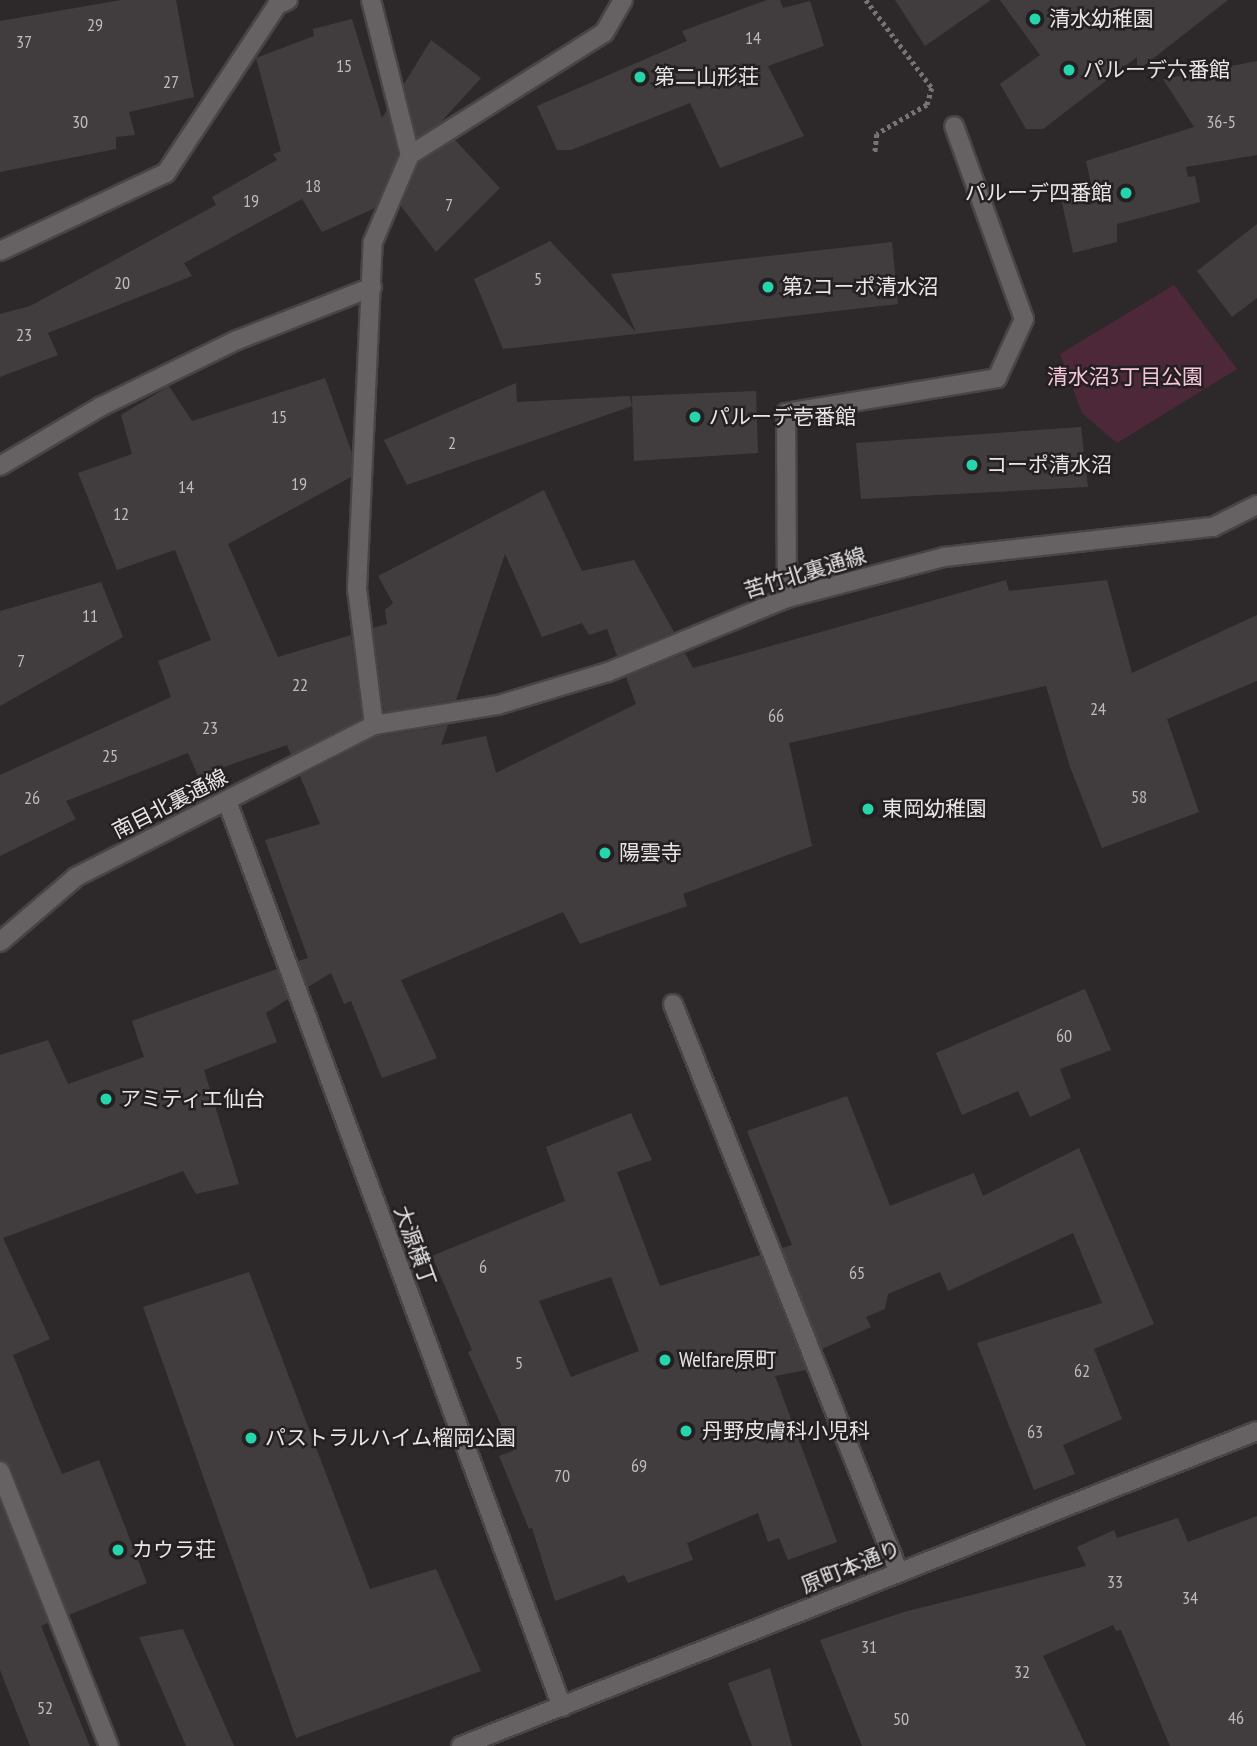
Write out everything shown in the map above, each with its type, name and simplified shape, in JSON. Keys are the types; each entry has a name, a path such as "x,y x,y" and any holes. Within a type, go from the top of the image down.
{"street":[{"path":"371,0 410,155"},
{"path":"374,725 357,589 373,242 410,155 604,33 623,0"},
{"path":"0,251 166,173 280,2"},
{"path":"787,598 786,413 998,378 1024,319 954,126"},
{"path":"0,466 102,406 237,340 372,287"},
{"name":"苦竹北裏通線","path":"374,725 498,705 608,672 787,598 944,557 1213,527 1257,505"},
{"name":"南目北裏通線","path":"0,942 76,877 374,725"},
{"name":"大源横丁","path":"227,801 562,1706"},
{"path":"673,1004 899,1573"},
{"name":"原町本通り","path":"461,1746 1257,1431"},
{"path":"0,1471 109,1746"}],"path":[{"path":"866,0 932,88 927,105 877,134 875,152"}],"green space":[{"name":"清水沼3丁目公園","path":"1174,285 1237,369 1117,443 1082,413 1060,354"}],"building":[{"path":"121,0 176,0 194,97 129,112 135,135 116,137 116,149 0,172 0,21"},
{"path":"767,0 780,0 783,8 810,1 824,46 768,66 804,136 720,168 690,103 571,150 557,150 537,106 687,41 682,31"},
{"path":"895,0 991,0 925,46"},
{"path":"1000,0 1228,0 1137,71 1137,57 1043,129 1026,129 1000,84 1040,55"},
{"path":"352,19 382,118 387,110 398,154 375,208 322,232 302,199 184,263 192,276 48,333 58,355 0,377 0,314 30,306 216,205 212,197 277,160 273,154 281,151 256,58 314,36 313,29"},
{"path":"431,40 481,78 439,124 417,137 404,84"},
{"path":"1257,61 1257,155 1186,167 1188,177 1195,176 1200,202 1117,224 1117,242 1073,253 1061,198 1103,191 1102,182 1091,184 1086,161 1194,127 1163,79"},
{"path":"455,140 500,188 436,252 401,206 419,163"},
{"path":"1257,224 1257,298 1232,317 1197,271"},
{"path":"550,241 636,332 611,274 892,242 898,304 503,349 474,279"},
{"path":"325,378 352,453 351,477 228,544 278,657 351,635 362,718 291,755 287,745 198,776 188,753 66,801 76,819 0,856 0,775 171,697 158,661 211,640 175,550 117,570 78,473 132,454 121,415 169,386 192,421"},
{"path":"516,383 517,402 630,396 632,406 407,485 384,440"},
{"name":"パルーデ壱番館","path":"756,391 758,453 634,461 632,396"},
{"name":"コーポ清水沼","path":"1081,427 1088,487 861,499 856,443"},
{"path":"544,490 582,571 634,560 674,632 617,656 607,629 589,635 582,623 542,637 505,554 456,700 384,712 373,628 387,624 385,610 393,603 378,576"},
{"path":"1006,580 1009,591 1107,580 1132,673 1257,615 1257,681 1167,719 1199,812 1102,848 1070,767 1046,686 789,743 812,846 683,894 687,906 580,944 563,912 401,980 437,1058 382,1078 351,1001 344,1004 331,973 308,987 298,961 308,958 265,840 320,824 300,776 378,736 448,725 441,745 486,736 496,773 636,704 626,677 685,653 693,668"},
{"path":"101,582 123,637 0,706 0,611"},
{"name":"アミティエ仙台","path":"277,969 288,999 266,1013 277,1042 204,1070 239,1184 196,1194 183,1171 3,1238 50,1339 13,1355 40,1422 62,1474 99,1460 147,1583 69,1615 11,1467 0,1460 0,1055 48,1040 68,1084 144,1057 132,1021"},
{"path":"1085,989 1111,1050 1060,1069 1071,1098 1030,1117 1018,1091 962,1115 936,1053"},
{"path":"847,1096 890,1206 974,1173 983,1196 1079,1148 1154,1324 1094,1349 1122,1419 1063,1445 1075,1474 1034,1490 977,1343 1102,1303 1073,1233 948,1291 940,1272 888,1294 885,1309 866,1317 871,1327 822,1349 782,1248 792,1245 747,1131"},
{"path":"631,1113 652,1160 617,1172 660,1286 760,1255 806,1370 775,1376 837,1542 788,1560 779,1538 768,1542 758,1513 687,1543 693,1560 628,1583 624,1575 555,1601 532,1528 529,1529 499,1456 513,1451 468,1352 472,1350 432,1256 565,1201 546,1147","holes":["611,1277 639,1351 571,1377 539,1301"]},
{"name":"パストラルハイム榴岡公園","path":"249,1272 370,1589 436,1569 481,1671 296,1738 143,1307"},
{"path":"0,1502 48,1623 41,1626 90,1746 30,1746 0,1670"},
{"path":"1257,1516 1257,1746 1170,1746 1121,1630 1116,1631 1113,1625 1043,1656 1086,1746 862,1746 820,1640 904,1612 1086,1566 1077,1547 1114,1530 1117,1538 1178,1518 1188,1542"},
{"path":"183,1629 234,1746 186,1746 139,1637"},
{"path":"770,1668 792,1746 752,1746 728,1683"}],"place":[{"name":"清水幼稚園","path":"1035,19"},
{"name":"パルーデ六番館","path":"1069,70"},
{"name":"第二山形荘","path":"640,77"},
{"name":"パルーデ四番館","path":"1126,193"},
{"name":"第2コーポ清水沼","path":"768,287"},
{"name":"パルーデ壱番館","path":"695,417"},
{"name":"コーポ清水沼","path":"972,465"},
{"name":"東岡幼稚園","path":"868,809"},
{"name":"陽雲寺","path":"605,853"},
{"name":"アミティエ仙台","path":"106,1099"},
{"name":"Welfare原町","path":"665,1360"},
{"name":"丹野皮膚科小児科","path":"686,1431"},
{"name":"パストラルハイム榴岡公園","path":"251,1438"},
{"name":"カウラ荘","path":"118,1550"}]}
